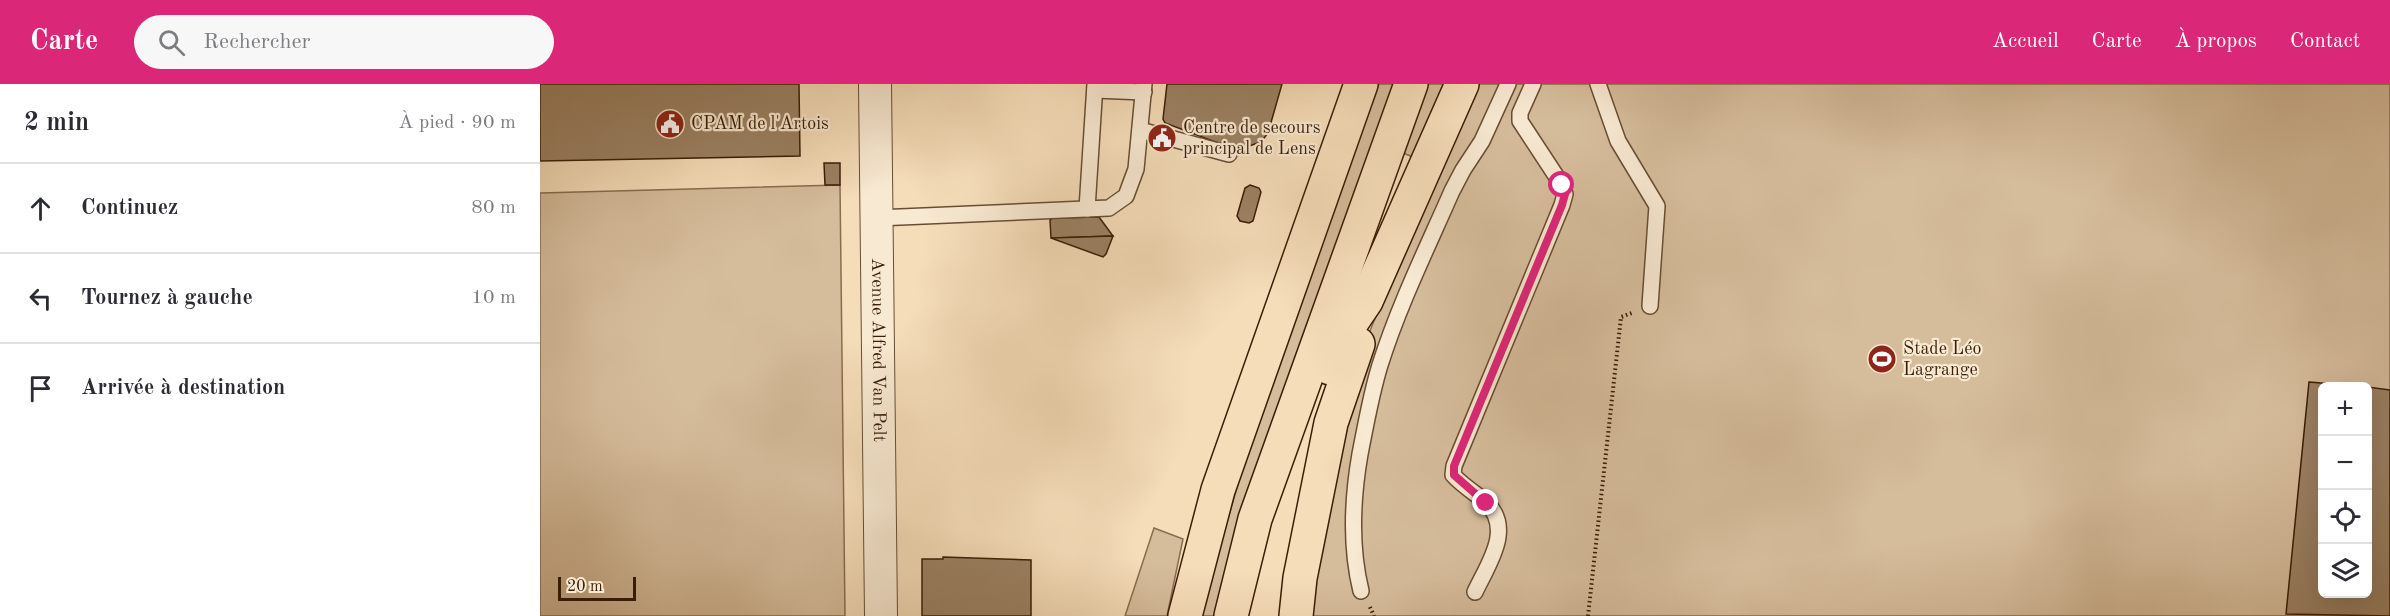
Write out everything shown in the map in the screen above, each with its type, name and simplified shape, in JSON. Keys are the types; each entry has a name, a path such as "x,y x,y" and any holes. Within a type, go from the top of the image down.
{"highway":[{"path":"1185,616 1218,490 1361,84"},
{"path":"1231,616 1256,519 1411,84"},
{"path":"1256,519 1290,469 1343,334 1366,301 1462,84"},
{"path":"1296,616 1300,578 1331,423 1362,331 1366,301"}],"street":[{"name":"Avenue Alfred Van Pelt","path":"875,84 881,616"}],"lane":[{"path":"1361,591 1354,562 1355,487 1365,426 1380,366 1395,322 1452,190 1482,141 1508,84"},
{"path":"1475,592 1497,545 1500,527 1496,514 1454,475 1454,466 1565,194 1562,185 1520,121 1520,113 1533,84"},
{"path":"1598,84 1618,141 1657,206 1650,306"},
{"path":"877,218 1086,209 1109,208 1126,196 1136,169 1144,88 1095,87 1086,209"},
{"path":"1140,130 1229,154"}],"path":[{"path":"1588,616 1621,317 1650,306"}],"shaded area":[{"path":"1379,84 1396,84 1221,590 1215,616 1202,616 1209,584 1252,436"},
{"path":"1428,84 1447,84 1413,157 1403,153"},
{"name":"Stade Léo Lagrange","path":"1478,84 2390,84 2390,616 1308,616 1357,363"},
{"path":"840,185 845,616 540,616 540,193"},
{"path":"1154,528 1183,539 1167,616 1125,616"}],"building":[{"name":"CPAM de l'Artois","path":"540,84 799,84 800,156 540,161"},
{"path":"1167,84 1282,84 1268,133 1261,142 1249,146 1218,143 1165,123 1163,119"},
{"path":"824,163 840,163 840,185 825,185"},
{"path":"1250,185 1259,188 1261,192 1253,221 1249,223 1240,221 1237,216 1245,188"},
{"path":"1099,217 1113,236 1051,238 1050,220 1053,218"},
{"path":"1113,236 1103,257 1051,238"},
{"path":"2309,382 2318,383 2318,598 2372,598 2372,388 2390,390 2390,616 2286,614"},
{"path":"943,557 1031,560 1031,616 922,616 922,559 943,559"}],"place":[{"name":"CPAM de l'Artois","path":"670,124"},
{"name":"Centre de secours principal de Lens","path":"1162,138"},
{"name":"Stade Léo Lagrange","path":"1882,359"}],"route":[{"path":"1486,503 1459,481 1454,475 1454,466 1562,205 1565,194 1562,185"}]}
